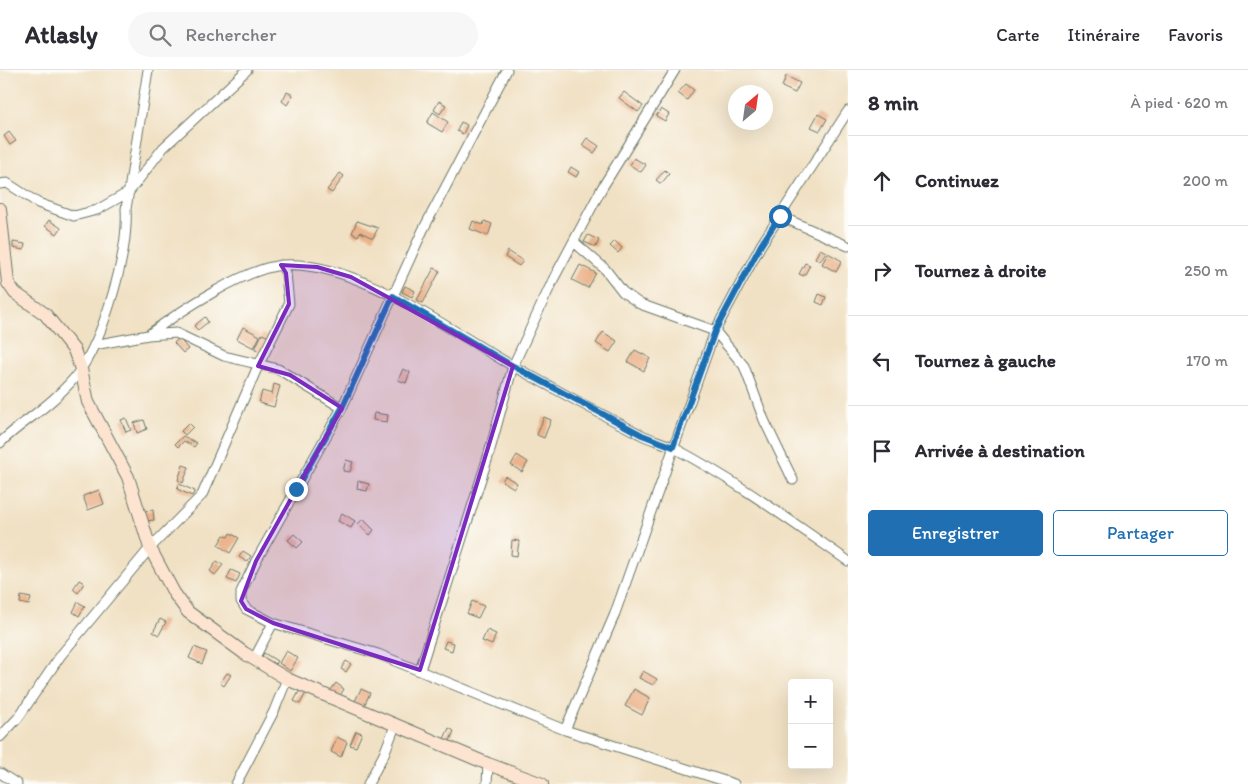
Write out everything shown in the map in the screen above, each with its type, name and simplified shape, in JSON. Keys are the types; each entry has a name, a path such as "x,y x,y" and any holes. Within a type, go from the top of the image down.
{"main road":[{"path":"0,210 8,283 15,293 45,314 61,331 74,350 81,370 88,402 130,483 150,548 174,593 188,612 200,624 287,679 488,764 542,784"}],"street":[{"path":"0,443 23,421 58,395 81,370 94,345 122,262 128,226 126,209 148,70"},
{"path":"0,184 6,183 38,203 74,216 87,214 129,192 163,148 247,70"},
{"path":"507,70 423,230 342,408 256,560 241,592 240,601 246,609 274,623 353,646 420,670 441,681 565,730 734,784"},
{"path":"420,670 486,464 513,366 553,280 626,147 675,70"},
{"path":"565,730 614,616 715,331 761,245 848,111"},
{"path":"780,216 848,246"},
{"path":"574,242 605,269 623,292 640,304 715,331 744,366 764,420 793,480"},
{"path":"0,737 18,718 61,655 150,548 202,495 258,366 289,304 286,273 281,265"},
{"path":"148,335 178,313 218,290 260,271 281,265 317,267 351,277 393,296 513,366 642,435 673,447 767,504 848,561"},
{"path":"94,345 148,335 176,333 224,356 258,366 278,369 342,408"},
{"path":"254,659 274,623"},
{"path":"236,784 274,711 287,679"},
{"path":"368,784 396,726"},
{"path":"488,764 488,784"},
{"path":"0,773 17,784"}],"highlighted area":[{"path":"281,265 317,267 351,277 513,366 420,670 273,623 246,609 241,601 256,561 342,408 290,375 258,366 289,304 286,273"}],"building":[{"path":"786,76 800,83 795,93 782,87"},
{"path":"686,84 694,90 687,100 678,93"},
{"path":"287,92 293,95 287,105 282,101"},
{"path":"624,92 643,106 638,112 619,98"},
{"path":"439,101 446,105 440,114 434,110"},
{"path":"661,109 669,114 665,121 656,116"},
{"path":"433,112 448,122 442,132 427,123"},
{"path":"818,114 827,119 820,131 811,127"},
{"path":"461,122 467,125 463,134 457,131"},
{"path":"9,132 16,141 10,145 4,136"},
{"path":"587,138 599,146 594,153 582,145"},
{"path":"634,158 646,165 641,172 630,165"},
{"path":"571,167 579,172 576,177 568,172"},
{"path":"665,170 669,174 661,184 656,180"},
{"path":"340,173 344,176 332,193 327,190"},
{"path":"49,220 61,228 57,234 45,226"},
{"path":"357,221 378,228 373,238 360,232 358,236 352,233"},
{"path":"473,221 483,225 484,221 492,224 488,236 470,229"},
{"path":"588,235 599,240 596,247 584,242"},
{"path":"615,241 622,248 618,253 610,246"},
{"path":"13,242 25,244 24,250 13,248"},
{"path":"820,249 826,252 820,261 815,258"},
{"path":"508,251 523,261 519,266 505,257"},
{"path":"828,253 842,261 836,272 822,264"},
{"path":"805,263 810,265 804,276 799,274"},
{"path":"580,265 596,273 588,288 572,280"},
{"path":"434,268 440,271 423,303 417,300"},
{"path":"405,286 415,291 412,297 402,292"},
{"path":"819,294 826,297 823,305 816,302"},
{"path":"205,317 208,322 198,330 194,326"},
{"path":"243,327 260,336 254,348 237,339"},
{"path":"603,332 617,341 610,352 596,343"},
{"path":"262,334 269,337 262,352 255,349"},
{"path":"179,338 188,349 183,353 174,343"},
{"path":"635,350 650,358 644,371 628,362"},
{"path":"403,369 410,372 406,383 398,380"},
{"path":"274,384 280,386 274,407 259,403 262,391 272,394"},
{"path":"374,413 388,415 387,422 373,420"},
{"path":"544,417 551,420 544,438 537,435"},
{"path":"126,418 131,430 126,432 121,420"},
{"path":"144,420 147,429 137,433 134,423"},
{"path":"189,423 193,427 185,435 181,431"},
{"path":"183,436 197,443 194,447 184,441 178,447 175,444"},
{"path":"517,455 528,462 522,472 511,465"},
{"path":"346,460 353,462 350,472 343,471"},
{"path":"183,465 189,467 183,483 178,480"},
{"path":"505,476 517,483 514,488 502,481"},
{"path":"358,481 369,484 367,491 357,489"},
{"path":"179,484 195,491 192,496 177,489"},
{"path":"99,490 104,504 88,510 83,496"},
{"path":"153,510 154,520 146,521 145,511"},
{"path":"342,513 355,521 351,528 338,521"},
{"path":"363,519 374,530 370,535 358,524"},
{"path":"230,533 239,538 230,553 218,545 224,535 228,537"},
{"path":"294,534 303,542 297,548 288,540"},
{"path":"512,540 519,541 517,556 511,555"},
{"path":"243,551 251,556 247,562 239,557"},
{"path":"217,561 223,565 215,575 210,571"},
{"path":"231,570 240,574 236,583 227,579"},
{"path":"79,580 84,583 78,593 73,589"},
{"path":"21,596 31,598 29,605 20,603"},
{"path":"472,601 484,606 478,618 467,614"},
{"path":"78,602 85,606 79,616 73,612"},
{"path":"160,619 166,622 159,635 153,632"},
{"path":"487,630 496,634 492,645 482,641"},
{"path":"446,641 454,643 452,651 443,648"},
{"path":"194,647 207,652 202,664 189,658"},
{"path":"286,651 298,658 290,671 279,663"},
{"path":"264,653 277,661 274,666 261,658"},
{"path":"346,661 351,664 346,672 341,669"},
{"path":"643,671 657,679 653,685 639,678"},
{"path":"227,673 231,675 224,686 220,683"},
{"path":"336,683 344,689 339,697 330,691"},
{"path":"361,689 370,693 363,708 354,703"},
{"path":"634,689 650,698 642,715 625,706"},
{"path":"300,690 306,693 300,704 294,701"},
{"path":"449,728 454,731 449,743 443,741"},
{"path":"356,731 362,733 356,747 350,745"},
{"path":"337,737 347,742 341,757 331,752"}],"route":[{"path":"296,489 342,408 393,296 513,366 642,435 673,447 715,331 761,245 780,216"}]}
